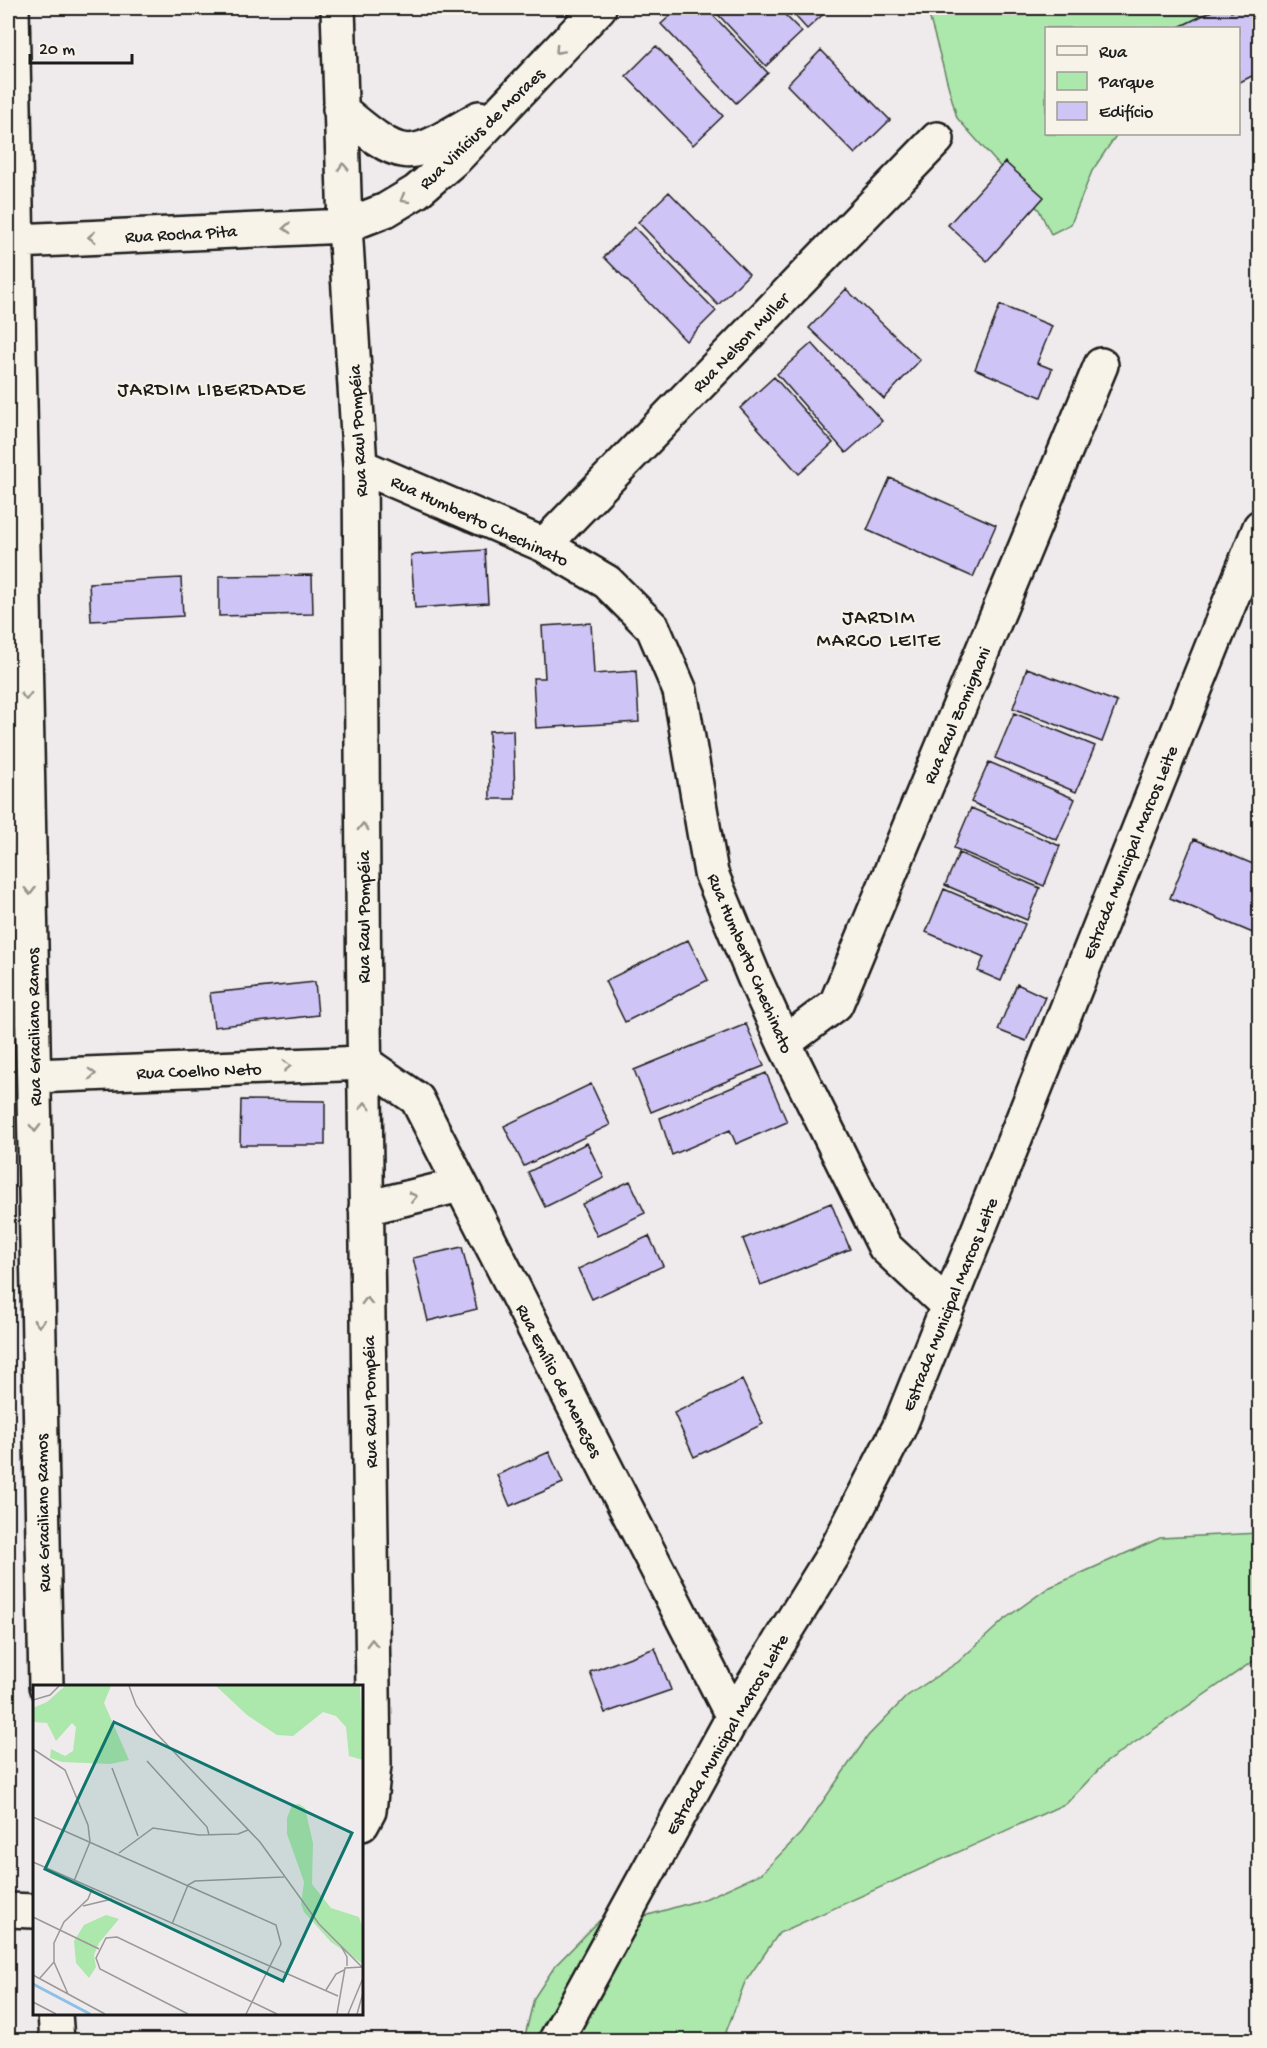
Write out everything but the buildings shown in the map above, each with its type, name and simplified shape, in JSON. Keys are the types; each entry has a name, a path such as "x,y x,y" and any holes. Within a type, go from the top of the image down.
{"street":[{"name":"Rua Graciliano Ramos","path":"12,8 17,240 14,395 16,578 34,1076 46,1685"},
{"name":"Rua Raul Pompéia","path":"338,8 345,226 360,466 366,1208 374,1765 369,1811 363,1822"},
{"name":"Rua Vinícius de Moraes","path":"345,226 386,210 416,192 457,157 599,8"},
{"path":"340,109 381,143 399,151 420,151 514,97"},
{"name":"Rua Nelson Muller","path":"544,545 937,139"},
{"name":"Rua Rocha Pita","path":"17,240 345,226"},
{"name":"Rua Raul Zomignani","path":"784,1043 836,1004 1101,365"},
{"name":"Rua Humberto Chechinato","path":"360,466 544,545 607,582 653,628 680,691 711,873 784,1043 885,1247 948,1306"},
{"name":"Estrada Municipal Marcos Leite","path":"555,2040 734,1717 835,1552 899,1428 1260,527"},
{"name":"Rua Coelho Neto","path":"34,1076 365,1063"},
{"name":"Rua Emílio de Menezes","path":"365,1063 417,1099 734,1717"},
{"path":"366,1208 460,1185"},
{"path":"8,1910 33,1911"},
{"path":"55,2015 57,2040"}],"green space":[{"path":"927,8 1259,8 1260,19 1240,27 1045,27 1045,135 1116,135 1092,171 1071,224 1051,234 1039,210 957,118"},
{"path":"1259,1533 1259,1657 1105,1763 1067,1803 779,1933 745,1982 723,2040 524,2040 534,1998 555,1966 600,1920 638,1918 707,1898 762,1873 801,1833 868,1736 907,1696 958,1662 1006,1618 1048,1588 1160,1538"}],"district":[{"name":"JARDIM LIBERDADE","path":"212,388"},
{"name":"JARDIM MARCO LEITE","path":"879,628"}]}
